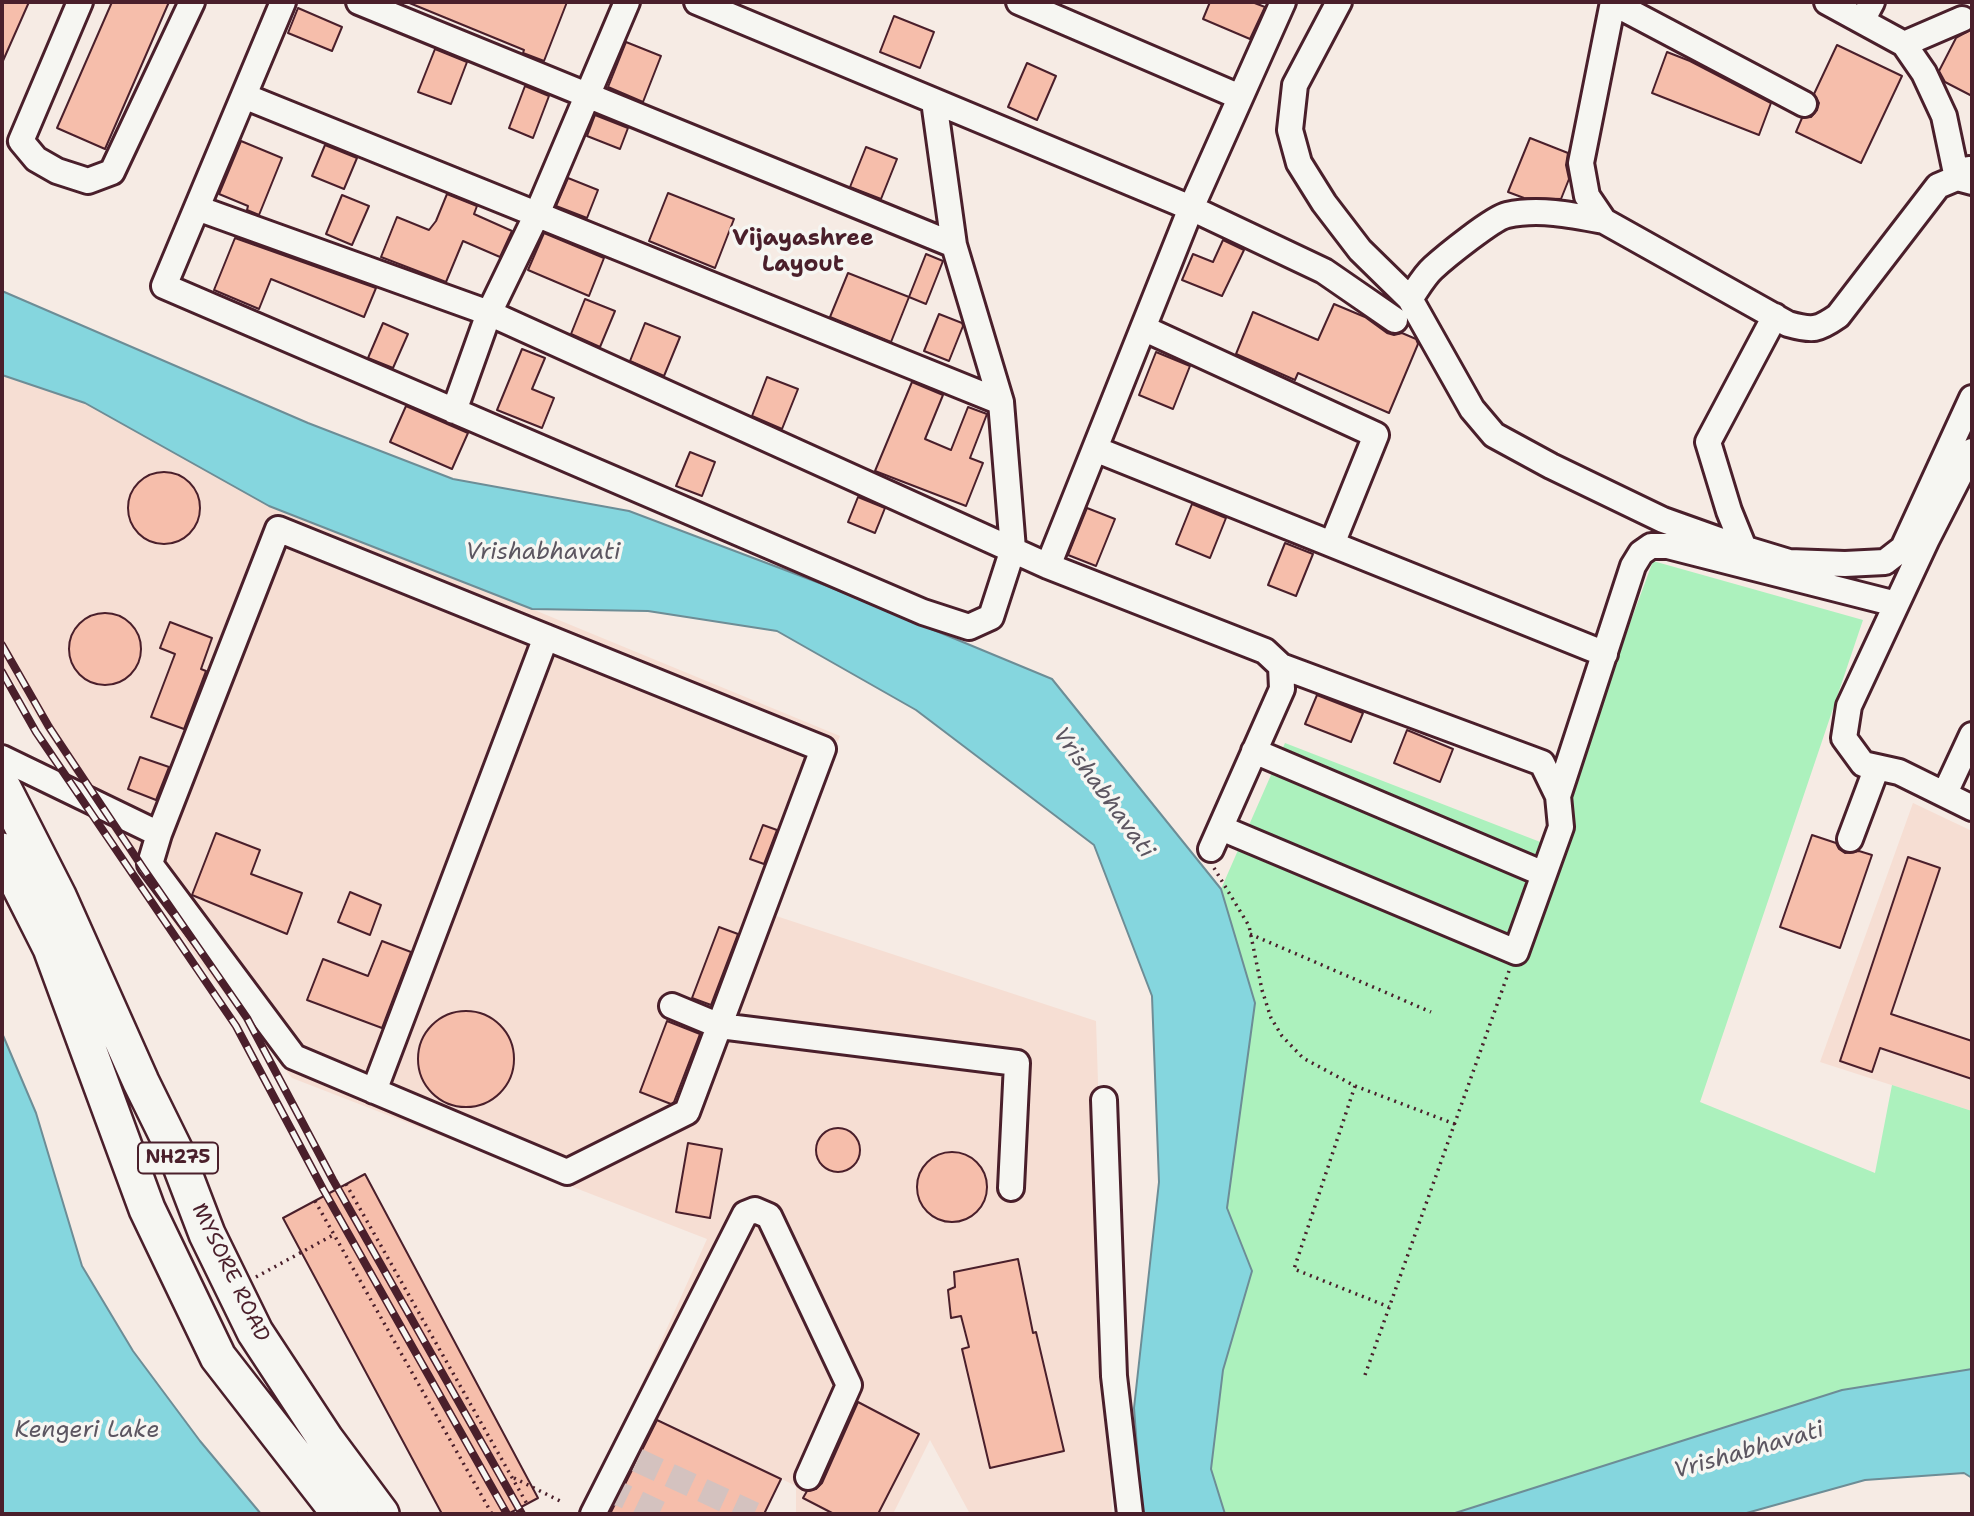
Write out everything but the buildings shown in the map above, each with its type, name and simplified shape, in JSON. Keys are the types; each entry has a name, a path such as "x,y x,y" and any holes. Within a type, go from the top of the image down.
{"highway":[{"name":"MYSORE ROAD","path":"2,786 58,896 141,1082 176,1153 207,1234 255,1332 326,1440 381,1514"},
{"name":"NH275","path":"2,851 51,948 147,1209 218,1357 340,1514"}],"street":[{"path":"80,2 22,141 36,159 57,171 88,181 112,172 192,2"},
{"path":"283,2 164,286 923,612 969,627 991,617 1013,549 1001,402 954,245 934,101"},
{"path":"359,2 954,245"},
{"path":"454,411 489,313 537,214 626,2"},
{"path":"697,2 1191,208 1324,271 1395,320"},
{"path":"1019,2 1240,97"},
{"path":"1048,566 1191,208 1283,2"},
{"path":"1339,2 1295,85 1290,130 1300,163 1324,203 1360,250 1410,299 1472,409 1494,435 1663,520 1744,548 1789,562 1885,562 1903,548 1972,398"},
{"path":"1604,221 1587,196 1581,163 1613,2 1804,104"},
{"path":"1410,299 1431,270 1505,215 1573,215 1604,221 1788,324 1820,329 1838,316 1938,186 1967,175 1924,73 1904,44 1867,11 1827,2"},
{"path":"1904,44 1962,19"},
{"path":"244,96 1001,402"},
{"path":"197,208 489,313 1048,566 1265,651 1281,666 1542,763 1558,796 1561,827 1516,953 1216,838 1282,689 1281,666"},
{"path":"1744,548 1729,511 1709,442 1775,316"},
{"path":"1143,328 1376,435 1332,544"},
{"path":"1095,449 1605,654"},
{"path":"1972,451 1927,539 1849,706 1844,737 1863,764 1899,772 1972,808"},
{"path":"278,529 823,749 687,1112 567,1172 294,1057 150,864 159,834 278,529"},
{"path":"1558,796 1633,566 1651,545 1896,604"},
{"path":"374,1091 546,637"},
{"path":"1945,793 1972,735"},
{"path":"1254,751 1544,874"},
{"path":"2,758 159,834"},
{"path":"1850,839 1877,767"},
{"path":"672,1006 720,1026 1017,1063 1011,1188"},
{"path":"1104,1100 1114,1376 1130,1514"},
{"path":"593,1514 629,1459 744,1214 755,1210 769,1216 849,1385 808,1477"}],"path":[{"path":"1216,838 1213,868 1242,914 1250,934 1271,1018 1282,1036 1303,1058 1355,1086 1455,1124"},
{"path":"1250,934 1431,1012"},
{"path":"1365,1375 1516,953"},
{"path":"1355,1086 1294,1269 1389,1307"},
{"path":"346,1184 527,1504"},
{"path":"316,1201 492,1514"},
{"path":"234,1289 335,1234"},
{"path":"512,1477 564,1503"}],"shaded area":[{"path":"2,375 85,403 269,506 532,609 840,736 767,913 1096,1021 1112,1514 970,1514 930,1440 893,1514 796,1514 796,1486 632,1406 707,1239 292,1078 201,964 2,665"},
{"path":"1913,803 1972,831 1972,1111 1820,1062"}],"green space":[{"path":"1653,561 1863,620 1700,1102 1875,1173 1892,1085 1972,1111 1972,1369 1842,1390 1452,1514 1225,1514 1211,1469 1223,1370 1252,1272 1227,1208 1255,1003 1221,889 1285,743 1548,845"}],"water":[{"name":"Vrishabhavati","path":"2,291 308,423 453,479 629,511 830,587 1052,679 1221,889 1255,1003 1227,1208 1252,1271 1223,1370 1211,1469 1225,1514 1142,1514 1134,1408 1159,1182 1152,996 1094,845 916,710 777,631 648,611 532,609 269,506 85,403 2,375"},
{"name":"Kengeri Lake","path":"2,1033 36,1113 82,1266 133,1351 200,1441 261,1514 2,1514"},
{"name":"Vrishabhavati","path":"1972,1369 1972,1478 1964,1473 1865,1480 1743,1514 1452,1514 1842,1390"}],"tunnel":[{"path":"637,1460 754,1514"},
{"path":"604,1492 620,1494 662,1514"}],"railway":[{"path":"2,645 49,727 247,1018 333,1180 522,1514"},
{"path":"2,672 36,732 236,1026 323,1189 507,1514"}],"district":[{"name":"Vijayashree Layout","path":"803,252"}]}
